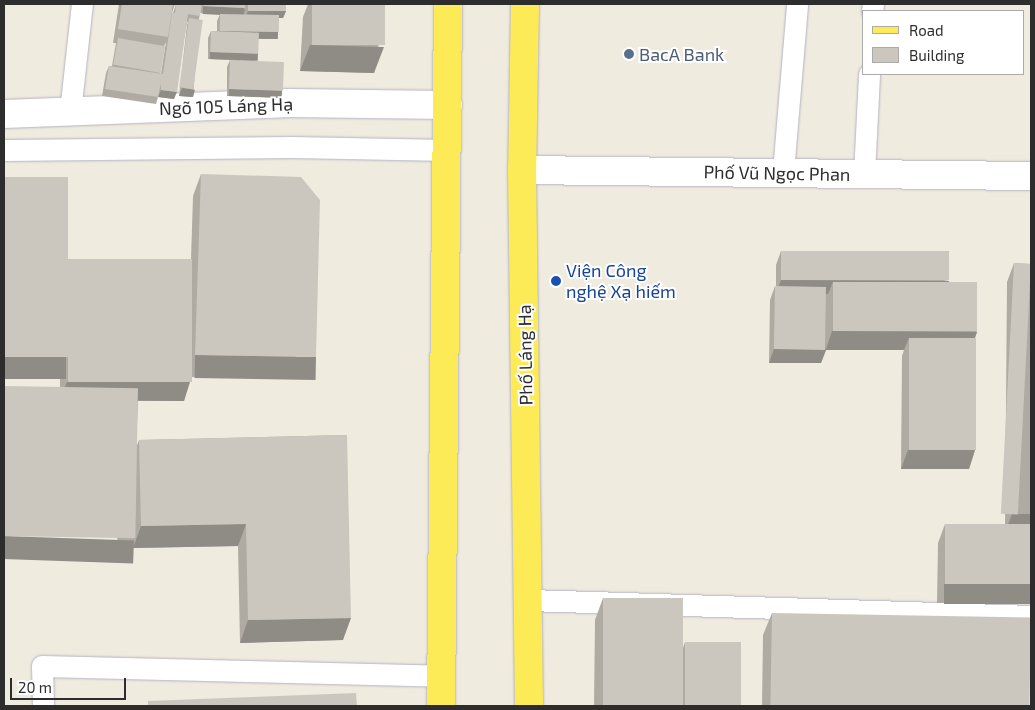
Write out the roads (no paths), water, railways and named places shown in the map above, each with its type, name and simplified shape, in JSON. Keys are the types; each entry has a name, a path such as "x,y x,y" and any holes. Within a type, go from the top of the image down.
{"main road":[{"path":"441,706 448,4"},
{"name":"Phố Láng Hạ","path":"525,4 522,170 529,706"}],"street":[{"name":"Ngõ 105 Láng Hạ","path":"4,114 286,103 448,104"},
{"name":"Phố Vũ Ngọc Phan","path":"522,170 1031,176"}],"lane":[{"path":"70,112 82,4"},
{"path":"783,172 797,4"},
{"path":"864,174 869,75"},
{"path":"4,150 292,147 448,150"},
{"path":"528,600 1031,616"},
{"path":"43,706 42,666 442,676"}],"place":[{"name":"BacA Bank","path":"629,54"},
{"name":"Viện Công nghệ Xạ hiếm","path":"556,281"}]}
